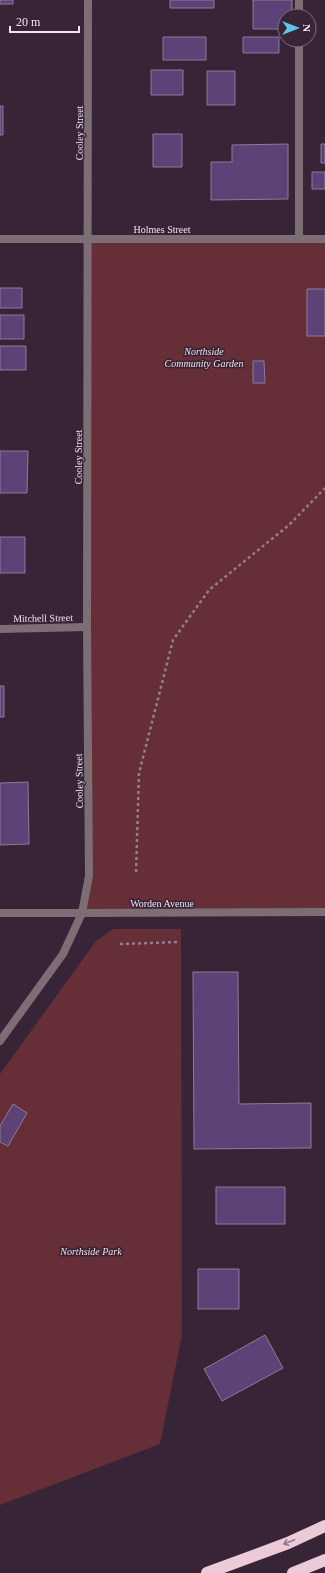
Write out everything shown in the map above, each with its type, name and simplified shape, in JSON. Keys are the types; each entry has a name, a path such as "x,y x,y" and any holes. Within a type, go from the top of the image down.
{"highway":[{"path":"207,1573 288,1543 325,1526"},
{"path":"293,1573 325,1560"}],"street":[{"name":"Cooley Street","path":"0,1041 63,954 82,913 87,894 90,850 87,627 89,239 88,0"},
{"path":"299,48 299,239"},
{"name":"Holmes Street","path":"0,239 325,239"},
{"name":"Mitchell Street","path":"0,629 87,627"},
{"name":"Worden Avenue","path":"0,913 325,912"}],"path":[{"path":"136,872 139,773 173,640 209,590 290,525 325,488"},
{"path":"120,944 179,942"}],"green space":[{"name":"Northside Community Garden","path":"89,239 325,239 325,913 82,913 87,894"},
{"name":"Northside Park","path":"113,929 181,929 182,1335 160,1444 0,1505 0,1074 96,941"}],"building":[{"path":"0,0 13,0 13,4 0,4"},
{"path":"170,0 214,0 214,8 170,8"},
{"path":"253,0 292,0 292,8 277,8 277,29 253,29"},
{"path":"163,37 206,37 206,60 163,60"},
{"path":"243,37 277,37 277,48 279,48 279,53 243,53"},
{"path":"151,70 183,70 183,95 151,95"},
{"path":"207,71 235,71 235,105 207,105"},
{"path":"0,106 3,106 3,135 0,135"},
{"path":"153,134 182,134 182,167 153,167"},
{"path":"288,144 288,199 211,200 211,162 232,162 232,145"},
{"path":"321,144 325,144 325,163 321,163"},
{"path":"312,172 325,172 325,189 312,189"},
{"path":"0,288 22,288 22,308 0,308"},
{"path":"307,289 325,289 325,336 307,336"},
{"path":"0,315 24,315 24,339 0,339"},
{"path":"0,346 26,346 26,370 0,370"},
{"path":"253,361 264,361 265,383 253,383"},
{"path":"0,451 28,451 27,493 0,493"},
{"path":"0,537 25,537 25,573 0,573"},
{"path":"0,686 4,686 4,717 0,717"},
{"path":"28,782 29,844 0,845 0,783"},
{"path":"193,972 238,972 239,1104 311,1103 311,1148 194,1149"},
{"path":"13,1104 27,1113 8,1146 0,1142 0,1126"},
{"path":"216,1187 285,1187 285,1224 216,1224"},
{"path":"198,1269 239,1269 239,1309 198,1309"},
{"path":"265,1335 283,1368 222,1401 204,1369"}]}
